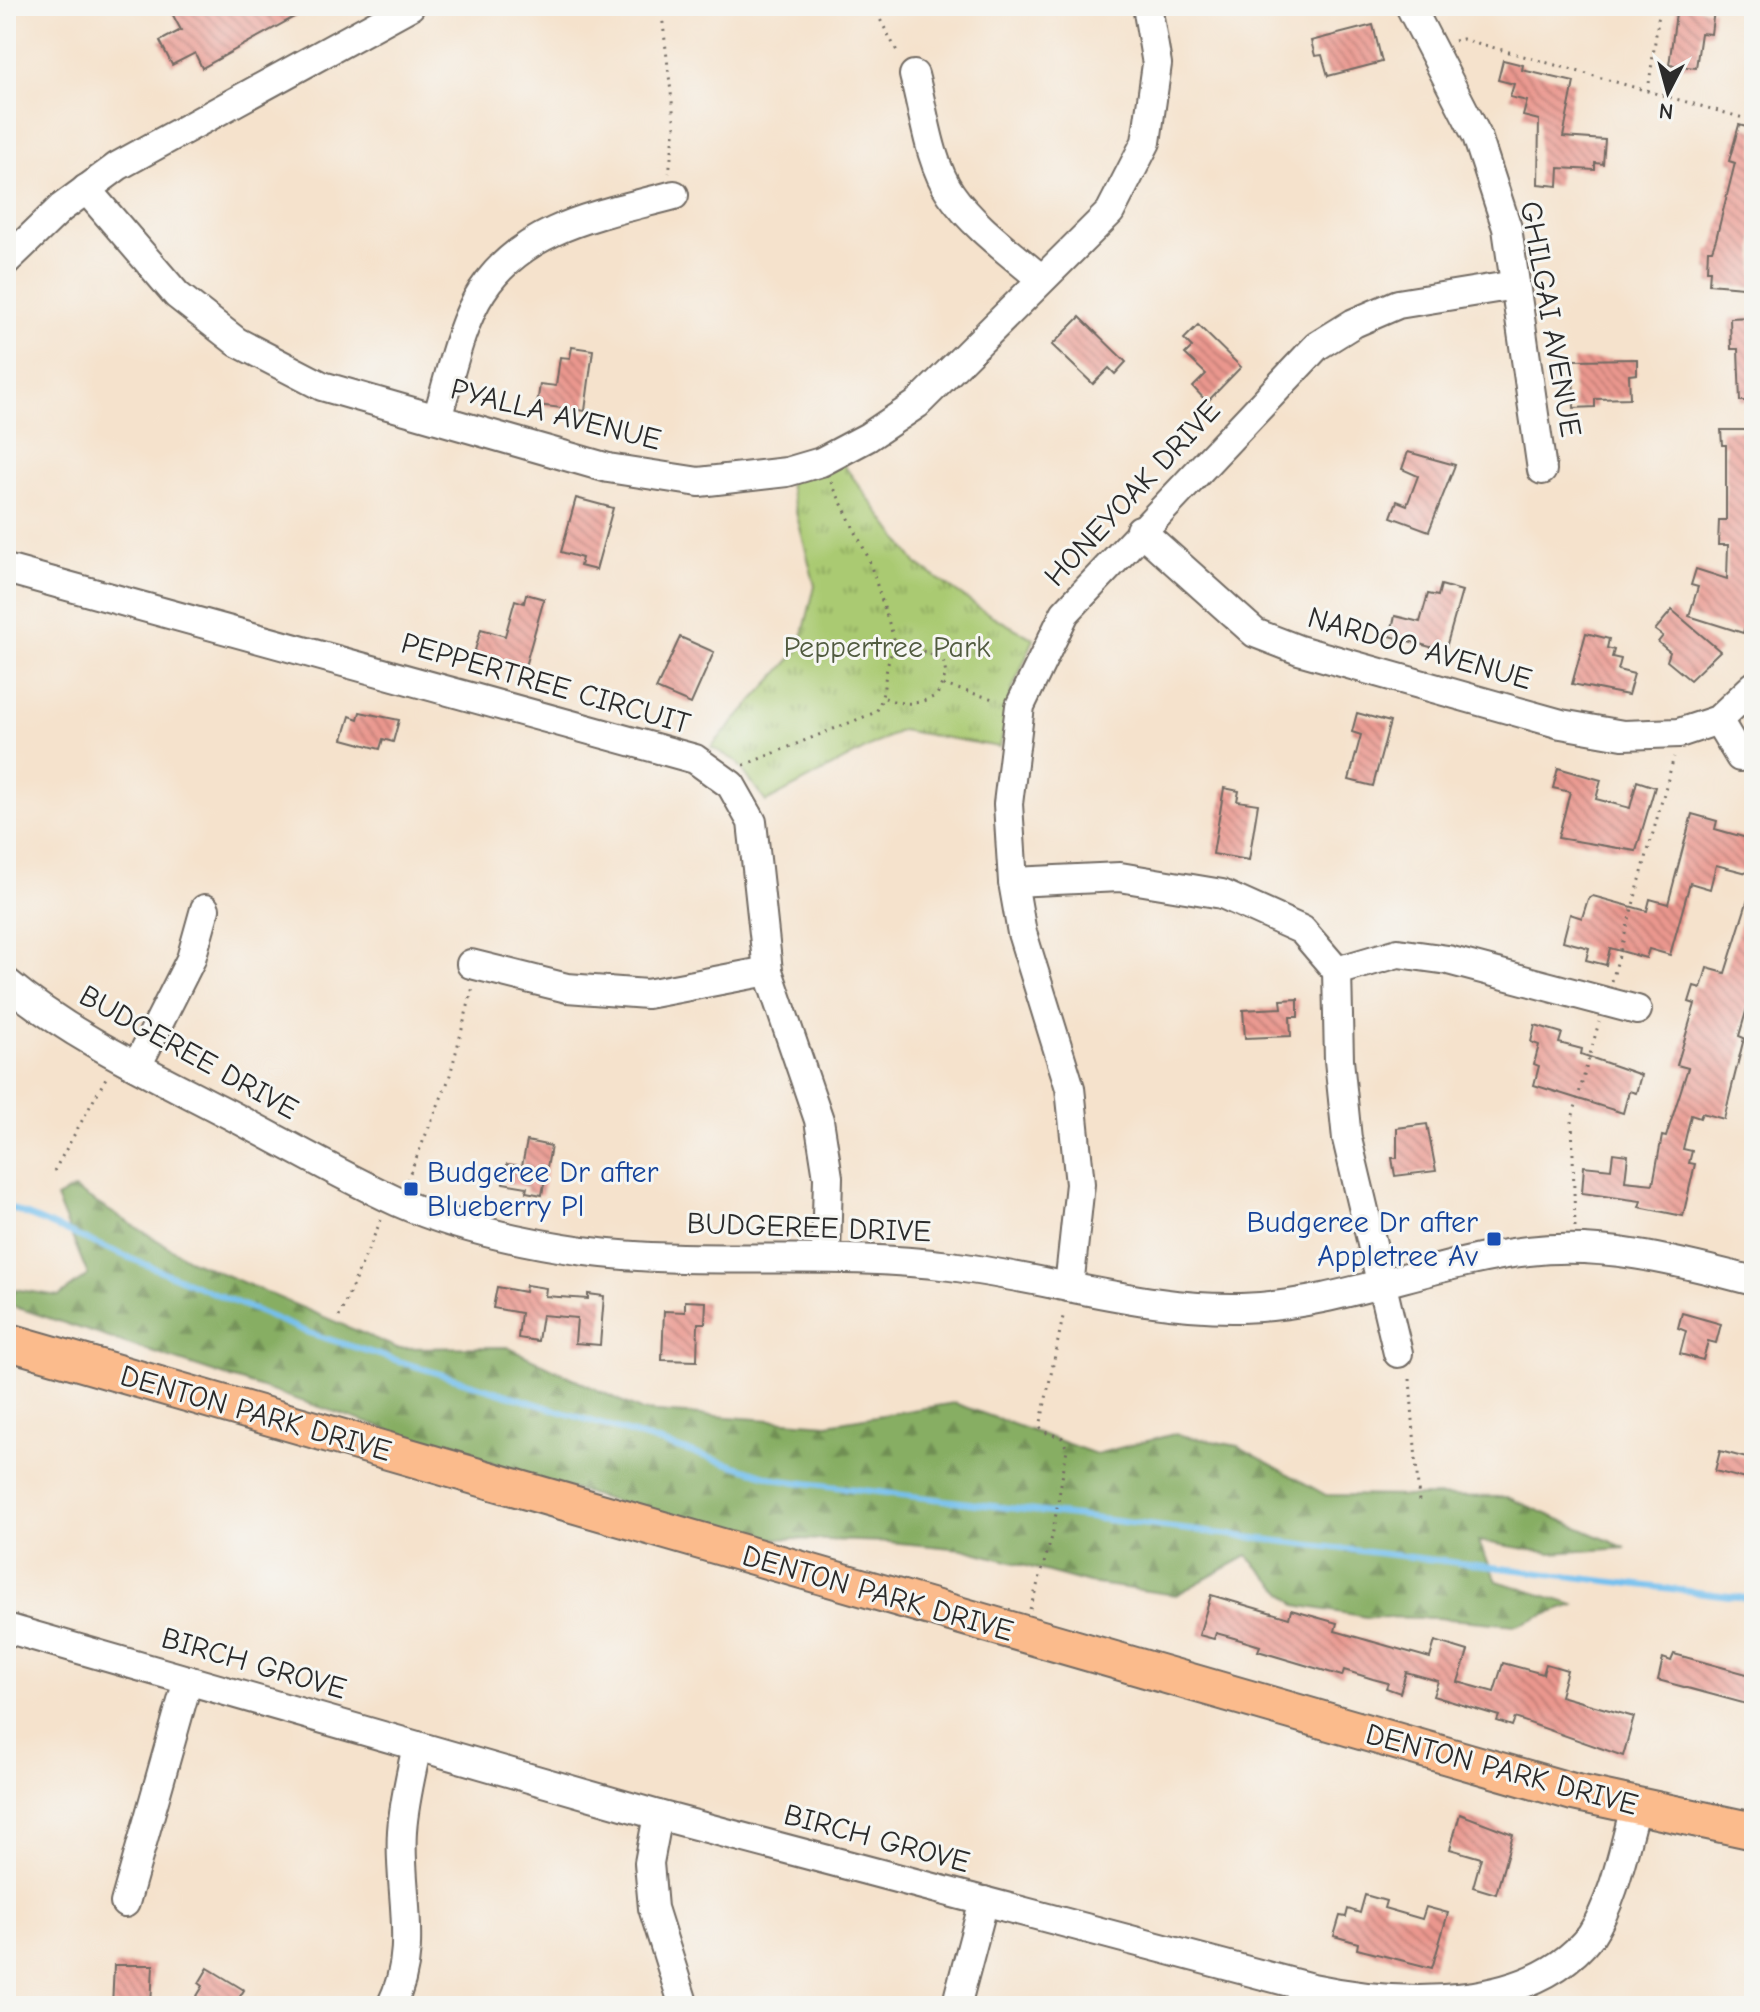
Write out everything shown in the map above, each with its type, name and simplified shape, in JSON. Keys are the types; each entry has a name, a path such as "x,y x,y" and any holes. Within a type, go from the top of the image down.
{"main road":[{"name":"DENTON PARK DRIVE","path":"6,1341 1022,1635 1635,1808 1754,1831"}],"street":[{"path":"6,261 86,189 144,152 410,6"},
{"name":"PYALLA AVENUE","path":"86,189 177,295 237,342 322,386 608,468 699,482 787,472 821,462 868,437 917,404 1110,212 1146,142 1157,64 1147,6"},
{"name":"GHILGAI AVENUE","path":"1410,6 1477,136 1507,228 1542,470"},
{"path":"914,75 937,164 950,192 971,217 1041,279"},
{"path":"437,418 471,314 481,292 502,267 531,242 565,224 673,193"},
{"name":"HONEYOAK DRIVE","path":"1067,1298 1080,1184 1070,1088 1022,933 1013,882 1008,804 1020,706 1065,613 1140,530 1317,346 1354,323 1398,304 1515,285"},
{"name":"NARDOO AVENUE","path":"1140,530 1255,633 1299,650 1561,724 1623,735 1679,733 1718,720 1754,686"},
{"name":"PEPPERTREE CIRCUIT","path":"6,569 695,759 731,785 752,822 768,971 819,1120 828,1177 826,1256"},
{"path":"1718,720 1740,757"},
{"path":"1013,882 1120,877 1222,894 1302,930 1337,971 1339,1060 1347,1139 1398,1353"},
{"path":"128,1061 191,959 205,909"},
{"path":"1337,971 1398,953 1448,960 1637,1010"},
{"path":"471,964 567,988 647,994 768,971"},
{"name":"BUDGEREE DRIVE","path":"6,982 29,1001 128,1061 394,1200 507,1238 588,1252 688,1257 826,1256 952,1266 1067,1298 1243,1308 1286,1304 1478,1259 1576,1248 1623,1250 1754,1281"},
{"name":"BIRCH GROVE","path":"6,1628 658,1815 1369,2000 1422,2005 1472,2001 1523,1988 1562,1967 1590,1935 1611,1895 1635,1808"},
{"path":"125,1903 188,1680"},
{"path":"391,2006 406,1957 409,1918 402,1832 417,1746"},
{"path":"658,1815 649,1863 653,1908 684,2006"},
{"path":"959,1995 984,1901"}],"path":[{"path":"661,6 675,127 673,193"},
{"path":"873,6 889,41 914,75"},
{"path":"1648,91 1660,6"},
{"path":"1434,54 1463,39 1754,121"},
{"path":"731,785 738,768 823,731 864,718 876,712 885,698 885,674 896,645 868,557 821,462"},
{"path":"885,698 913,704 937,695 943,685 943,660 926,652 896,645"},
{"path":"943,685 1020,706"},
{"path":"1576,1248 1572,1119 1679,733"},
{"path":"339,1317 449,1079 473,994 471,964"},
{"path":"54,1171 128,1061"},
{"path":"1022,1635 1055,1519 1067,1449 1062,1438 1044,1432 1040,1427 1067,1298"},
{"path":"1410,1379 1419,1502"}],"green space":[{"name":"Peppertree Park","path":"843,464 917,564 985,612 1034,639 1012,690 1000,747 901,730 766,802 736,761 711,747 799,650 815,586 788,481"},
{"path":"74,1189 188,1259 397,1348 507,1347 642,1411 828,1424 954,1403 1096,1454 1174,1434 1238,1446 1326,1495 1507,1497 1626,1548 1551,1553 1478,1541 1497,1581 1574,1605 1516,1625 1437,1618 1366,1617 1296,1605 1247,1556 1176,1595 1089,1583 963,1549 889,1542 736,1537 548,1482 6,1304 6,1288 59,1296 88,1275 56,1198"}],"building":[{"path":"168,6 314,6 202,68 195,53 172,65 160,41 181,30"},
{"path":"1677,6 1714,10 1711,34 1701,33 1696,68 1669,65"},
{"path":"1373,25 1382,62 1328,76 1322,55 1315,56 1311,41"},
{"path":"1503,60 1523,65 1522,70 1574,82 1563,137 1605,140 1603,164 1595,163 1595,170 1559,168 1558,186 1538,184 1539,120 1523,116 1527,101 1510,97 1514,84 1498,80"},
{"path":"1739,125 1754,129 1754,288 1709,284 1710,270 1707,270 1708,250 1712,250 1716,239 1735,163 1729,161"},
{"path":"1080,317 1126,362 1115,374 1109,368 1093,384 1052,345"},
{"path":"1754,317 1754,401 1740,401 1738,349 1731,349 1730,318"},
{"path":"1198,325 1241,367 1207,402 1193,387 1206,374 1185,354 1192,347 1184,339"},
{"path":"572,347 593,350 585,411 537,405 540,384 556,386 560,357 570,358"},
{"path":"1637,359 1637,374 1629,375 1630,398 1595,399 1595,407 1574,408 1573,360"},
{"path":"1721,430 1754,430 1754,598 1743,633 1689,616 1698,587 1691,585 1696,569 1727,579 1728,545 1718,545 1719,520 1726,520 1726,445 1722,445"},
{"path":"1408,452 1455,465 1429,531 1391,517 1397,501 1407,505 1418,476 1402,469"},
{"path":"576,498 613,508 596,570 580,566 582,558 561,552"},
{"path":"1441,585 1462,591 1445,651 1390,636 1395,616 1420,622 1428,594 1438,596"},
{"path":"526,594 544,599 524,670 474,654 481,629 505,636 515,600 524,603"},
{"path":"1672,610 1720,651 1690,680 1667,661 1670,652 1658,642 1663,636 1655,630"},
{"path":"1586,633 1609,639 1607,648 1614,650 1612,657 1621,659 1618,670 1634,674 1628,695 1572,684"},
{"path":"680,637 714,652 691,704 656,689"},
{"path":"360,712 399,720 393,742 383,739 380,749 343,739 350,716 358,719"},
{"path":"1357,713 1390,722 1373,786 1349,780 1361,735 1352,732"},
{"path":"1558,768 1601,780 1596,799 1630,808 1637,781 1655,787 1636,851 1558,838 1570,792 1553,788"},
{"path":"1224,788 1239,791 1237,801 1258,804 1249,860 1213,854"},
{"path":"1692,814 1717,821 1715,829 1754,840 1754,863 1751,874 1716,865 1710,889 1690,883 1670,955 1649,949 1646,958 1610,948 1606,965 1586,960 1589,948 1563,941 1570,914 1582,918 1588,899 1593,896 1647,911 1650,899 1668,904"},
{"path":"1749,896 1754,897 1754,984 1739,1036 1744,1038 1724,1119 1702,1113 1700,1118 1691,1115 1683,1149 1692,1151 1689,1163 1695,1164 1683,1216 1639,1207 1641,1201 1582,1193 1584,1166 1611,1169 1613,1153 1628,1155 1625,1181 1653,1184 1662,1136 1666,1137 1688,1068 1677,1065 1695,1004 1689,1002 1694,986 1701,988 1707,968 1725,973"},
{"path":"1298,999 1298,1017 1290,1017 1291,1036 1245,1038 1243,1010 1282,1008 1281,1000"},
{"path":"1535,1025 1562,1033 1559,1043 1582,1049 1581,1054 1641,1075 1636,1093 1629,1091 1623,1113 1534,1085 1539,1066 1534,1064 1539,1045 1531,1042"},
{"path":"1427,1124 1436,1171 1395,1176 1392,1158 1397,1158 1397,1128"},
{"path":"527,1141 551,1146 542,1195 526,1192 527,1187 503,1183 507,1164 522,1166"},
{"path":"526,1285 546,1288 545,1296 588,1299 588,1294 604,1296 600,1345 575,1343 577,1318 542,1315 538,1341 518,1338 521,1313 493,1308 497,1287 525,1292"},
{"path":"685,1301 706,1302 705,1323 698,1323 697,1361 662,1360 664,1311 685,1312"},
{"path":"1682,1313 1721,1324 1716,1343 1708,1341 1703,1360 1680,1354 1686,1331 1678,1328"},
{"path":"1720,1451 1754,1460 1754,1481 1715,1471"},
{"path":"1211,1595 1289,1618 1291,1610 1337,1623 1335,1631 1430,1658 1435,1641 1468,1651 1458,1682 1494,1692 1503,1663 1543,1674 1546,1664 1567,1670 1560,1696 1634,1717 1623,1756 1515,1718 1512,1726 1497,1721 1499,1716 1433,1696 1438,1681 1406,1672 1400,1693 1386,1688 1388,1683 1344,1670 1342,1676 1258,1651 1260,1646 1234,1638 1216,1633 1214,1639 1199,1635"},
{"path":"1674,1654 1754,1676 1754,1706 1658,1680 1663,1658 1671,1661"},
{"path":"1460,1814 1513,1834 1496,1894 1473,1887 1481,1858 1450,1849"},
{"path":"1365,1895 1386,1901 1384,1908 1422,1919 1426,1907 1448,1913 1432,1968 1357,1949 1358,1943 1334,1936 1340,1916 1346,1917 1348,1909 1360,1913"},
{"path":"114,1965 153,1965 151,2006 112,2006"},
{"path":"208,1968 244,1990 234,2006 191,2006 203,1986 199,1983"}],"waterway":[{"path":"6,1206 309,1333 780,1480 1754,1599"}],"place":[{"name":"Budgeree Dr after Blueberry Pl","path":"411,1189"},
{"name":"Budgeree Dr after Appletree Av","path":"1494,1239"}]}
